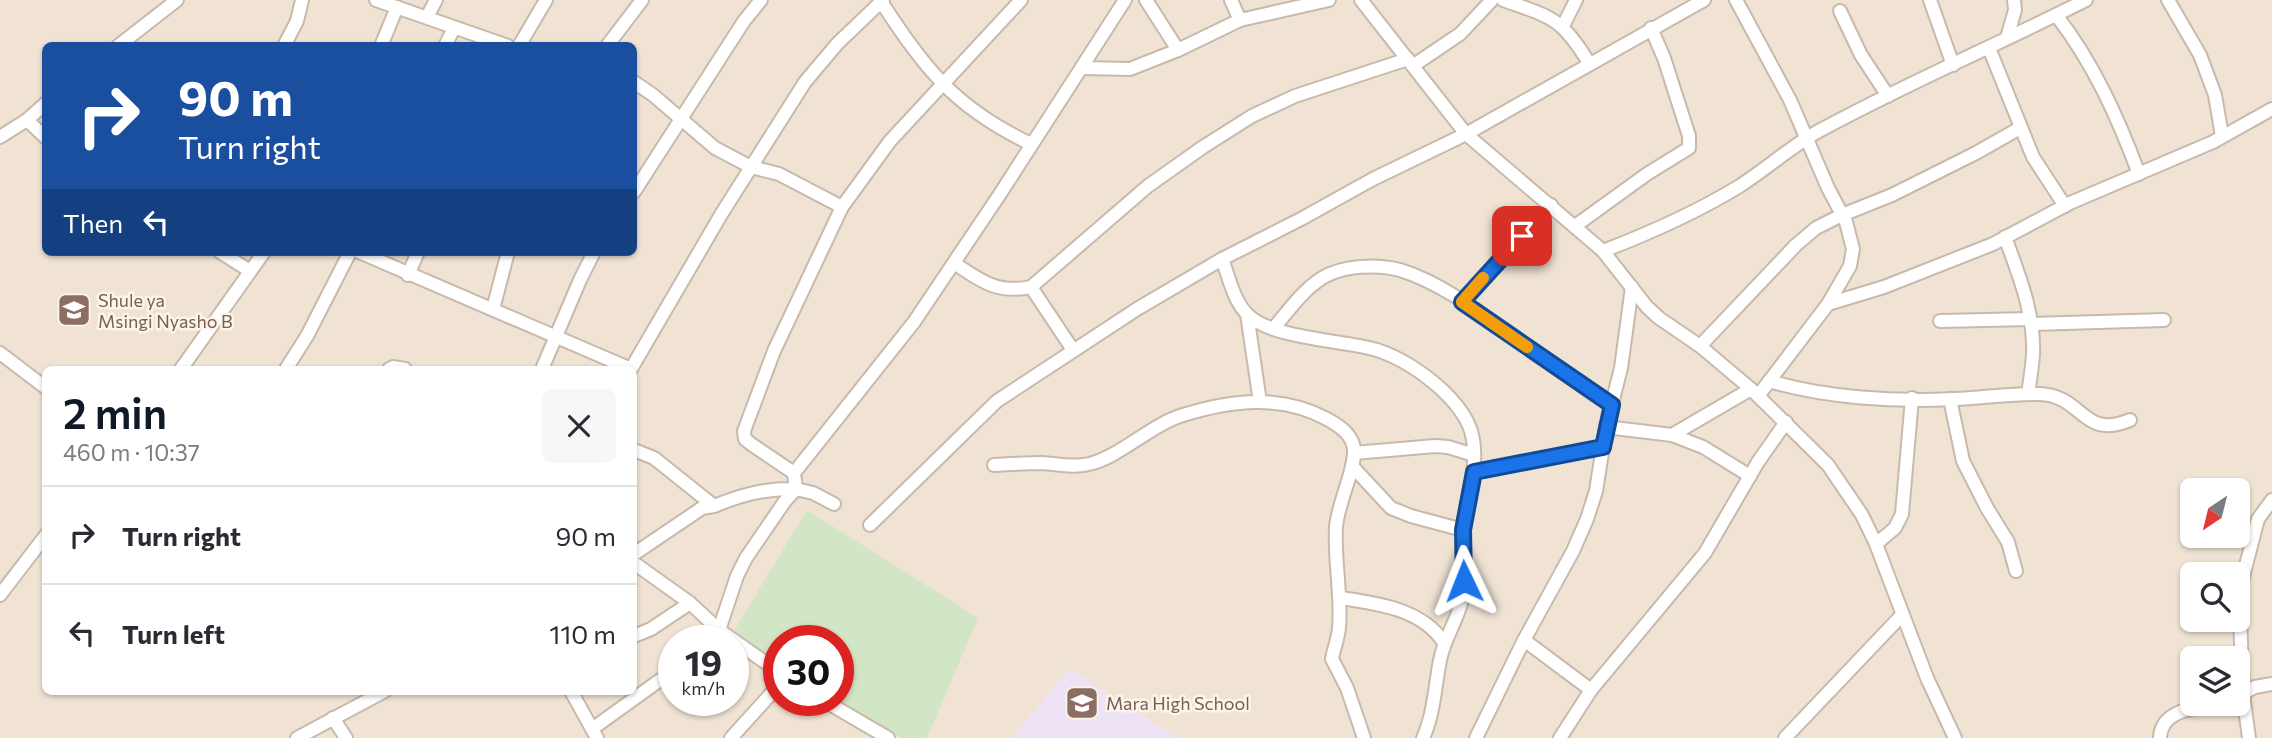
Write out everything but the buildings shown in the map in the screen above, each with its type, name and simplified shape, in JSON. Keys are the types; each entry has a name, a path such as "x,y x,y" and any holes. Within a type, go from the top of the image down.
{"street":[{"path":"123,42 177,0"},
{"path":"286,42 297,21 302,0"},
{"path":"376,0 496,42"},
{"path":"427,17 436,0"},
{"path":"521,42 547,0"},
{"path":"610,42 642,0"},
{"path":"637,187 744,21 761,0"},
{"path":"794,473 751,444 744,431 774,351 842,207 890,141 1021,0"},
{"path":"721,625 746,558 796,489 794,473 914,322 1125,0"},
{"path":"1146,0 1178,50"},
{"path":"1231,0 1240,20"},
{"path":"1082,68 1130,69 1178,50 1240,20 1329,0"},
{"path":"1361,0 1466,134 1603,251 1647,307 1700,346 1755,393 1828,465 1849,492 1876,544 1902,615 1955,738"},
{"path":"954,263 996,288 1014,291 1031,287 1148,186 1252,116 1295,96 1411,62 1460,34 1492,0"},
{"path":"1503,0 1547,16 1563,26 1589,63"},
{"path":"1563,26 1576,0"},
{"path":"870,525 997,401 1073,349 1222,259 1373,179 1466,134 1704,0"},
{"path":"1672,435 1755,393 1769,381 1828,304 1852,260 1852,243 1842,215 1790,100 1736,0"},
{"path":"1930,0 1954,65"},
{"path":"2007,38 2015,10 2014,0"},
{"path":"1603,251 1682,219 1741,186 1807,138 2086,0"},
{"path":"2168,0 2200,55 2215,95 2222,136"},
{"path":"633,366 805,82 837,44 882,1 910,46 942,84 989,121 1031,144"},
{"path":"382,42 397,7"},
{"path":"1840,11 1861,55 1888,96"},
{"path":"2056,15 2094,73 2125,137 2139,174"},
{"path":"447,42 454,28"},
{"path":"1575,226 1647,174 1689,148 1689,136 1664,58 1651,28"},
{"path":"1989,48 2020,128 2045,178 2065,206"},
{"path":"637,84 715,148 751,167 779,174 842,207"},
{"path":"0,136 27,120 42,107"},
{"path":"1828,304 1884,288 2005,237 2065,206 2222,136 2272,109"},
{"path":"27,120 42,134"},
{"path":"1700,346 1796,245 1816,228 1892,195 2020,128"},
{"path":"1462,302 1551,205"},
{"path":"2005,237 2025,295 2030,321 2033,354 2028,394"},
{"path":"226,256 250,271"},
{"path":"183,366 261,256"},
{"path":"288,366 307,336 348,256"},
{"path":"368,256 624,366"},
{"path":"408,275 416,256"},
{"path":"493,309 507,256"},
{"path":"543,366 592,256"},
{"path":"1222,259 1240,303 1247,314 1260,323 1377,350 1404,361 1450,396 1464,415 1471,431 1474,472 1463,530 1464,581 1461,603 1444,643 1430,717 1423,738"},
{"path":"1274,328 1289,309 1323,277 1375,266 1401,271 1462,302 1612,405"},
{"path":"1031,287 1073,349"},
{"path":"1476,738 1587,519 1596,491 1606,427 1621,368 1632,287"},
{"path":"1247,314 1260,402"},
{"path":"1940,321 2164,320"},
{"path":"0,353 42,385"},
{"path":"1769,381 1838,395 1950,399 2028,394 2054,396 2101,426 2111,427 2130,420"},
{"path":"1876,544 1895,528 1902,513 1912,398"},
{"path":"1950,399 1963,461 1986,508 2008,542 2016,571"},
{"path":"994,465 1042,463 1070,467 1091,464 1110,457 1129,443 1180,416 1214,407 1260,402 1299,406 1326,418 1345,432 1352,442 1353,459 1336,528 1340,598 1339,630 1332,659 1347,688 1364,738"},
{"path":"1560,738 1591,690 1706,553 1750,476 1786,422"},
{"path":"1606,427 1672,435 1703,447 1750,476"},
{"path":"1353,459 1435,446 1474,455"},
{"path":"1474,472 1603,447"},
{"path":"637,451 654,457 714,506"},
{"path":"1353,459 1391,508 1463,530"},
{"path":"637,552 702,508 739,495 796,489 813,493 835,504"},
{"path":"2240,646 2239,592 2258,519 2272,500"},
{"path":"1,591 42,540"},
{"path":"637,565 690,603 714,625"},
{"path":"1340,598 1386,606 1408,614 1431,626 1444,643"},
{"path":"637,635 659,625 690,603"},
{"path":"1785,738 1902,615"},
{"path":"1524,640 1591,690"},
{"path":"573,695 595,733 658,683"},
{"path":"2250,690 2272,684"},
{"path":"297,738 377,695"},
{"path":"731,738 763,703"},
{"path":"2160,738 2160,729 2166,719 2180,712"},
{"path":"851,716 888,738"},
{"path":"2245,716 2249,738"},
{"path":"333,718 346,738"}],"shaded area":[{"path":"0,0 2272,0 2272,738 0,738"},
{"name":"Mara High School","path":"1069,668 1178,738 1012,738"}],"green space":[{"path":"807,510 978,618 927,738 902,738 854,710 854,625 763,625 763,655 749,646 749,625 738,625"}],"slow traffic":[{"path":"1483,278 1462,302 1527,347"}],"place":[{"name":"Shule ya Msingi Nyasho B","path":"74,310"},
{"name":"Mara High School","path":"1082,703"}],"route":[{"path":"1464,581 1463,530 1474,472 1603,447 1612,405 1462,302 1522,236"}]}
